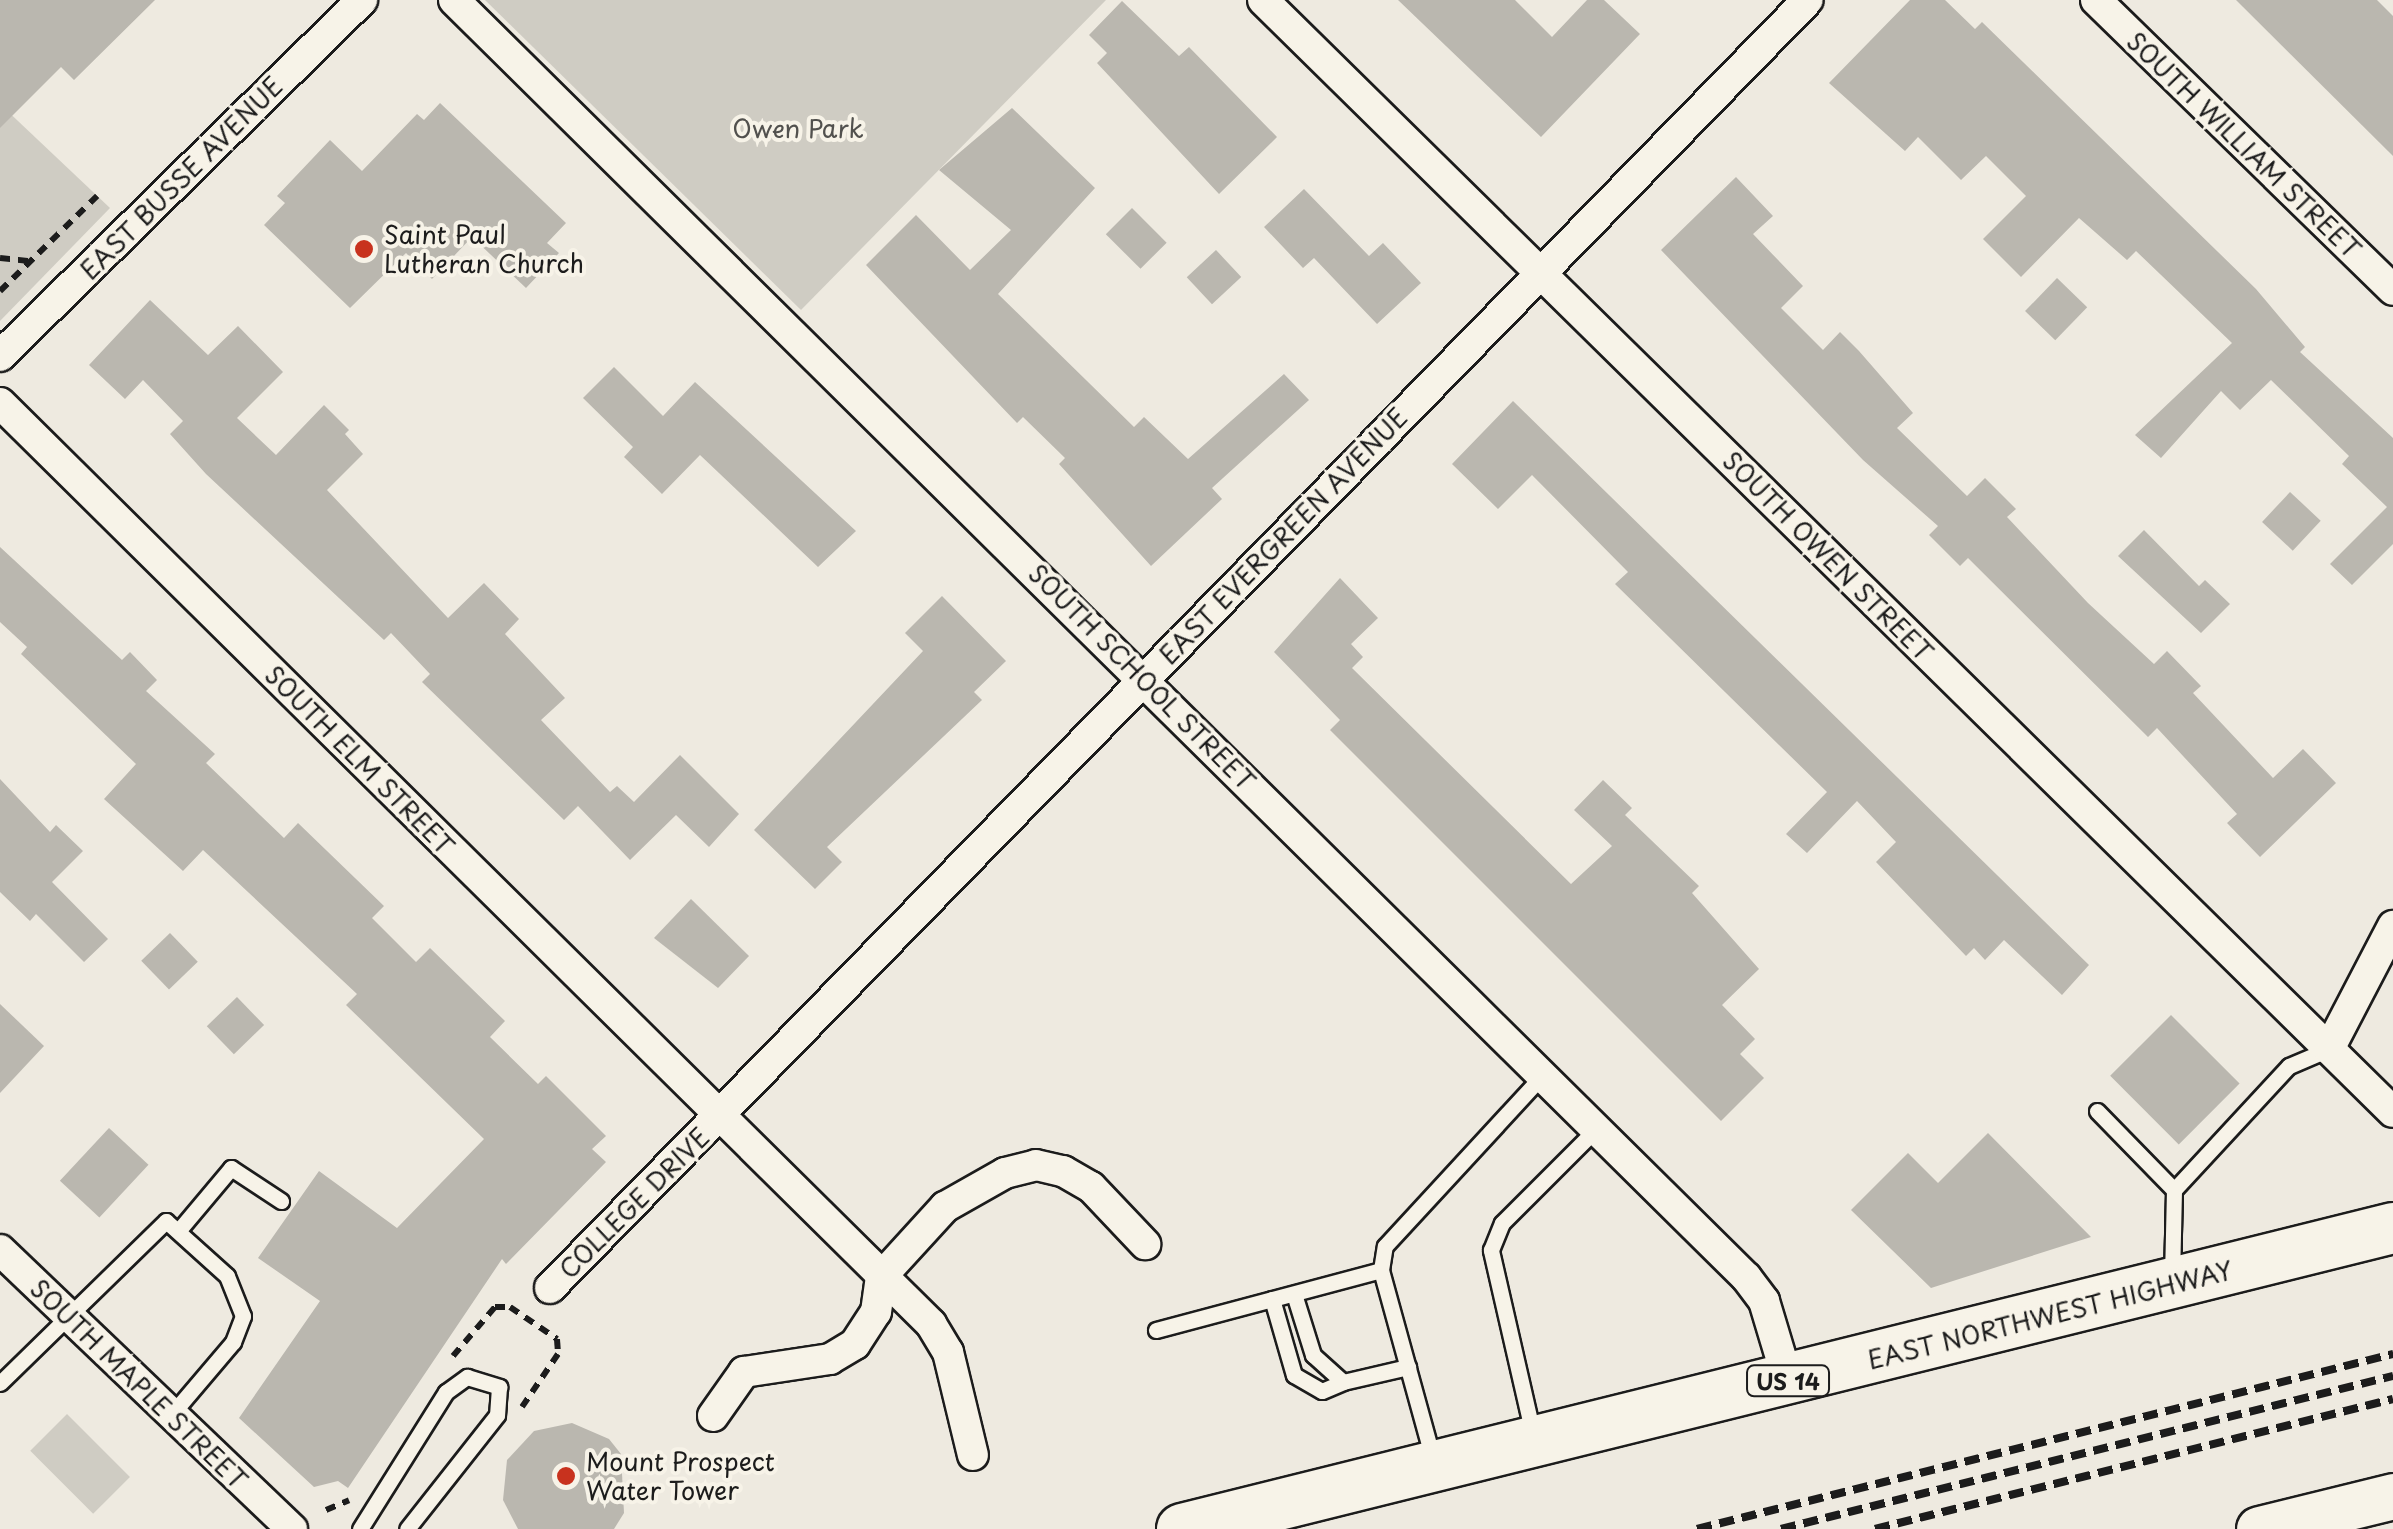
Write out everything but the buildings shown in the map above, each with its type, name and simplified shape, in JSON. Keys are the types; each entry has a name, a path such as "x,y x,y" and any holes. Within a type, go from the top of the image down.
{"main road":[{"name":"EAST NORTHWEST HIGHWAY","path":"1182,1529 2393,1228"}],"street":[{"name":"EAST BUSSE AVENUE","path":"0,356 362,0"},
{"name":"SOUTH SCHOOL STREET","path":"454,0 1746,1278 1764,1302 1788,1381"},
{"name":"SOUTH OWEN STREET","path":"1263,0 2393,1112"},
{"name":"EAST EVERGREEN AVENUE","path":"719,1117 1142,678 1808,0"},
{"name":"SOUTH WILLIAM STREET","path":"2096,0 2393,290"},
{"name":"SOUTH ELM STREET","path":"0,402 942,1338 973,1456"},
{"path":"2330,1049 2393,926"},
{"name":"COLLEGE DRIVE","path":"550,1288 719,1117"},
{"path":"713,1416 744,1372 830,1360 854,1344 876,1312 881,1277 946,1207 1036,1165 1091,1188 1145,1244"},
{"name":"SOUTH MAPLE STREET","path":"0,1250 285,1523"},
{"path":"2259,1529 2331,1521 2393,1496"}],"lane":[{"path":"2172,1284 2174,1190 2289,1066 2330,1049"},
{"path":"1435,1468 1381,1270 1396,1229 1543,1076"},
{"path":"2097,1110 2174,1190"},
{"path":"1535,1444 1491,1250 1502,1223 1596,1129"},
{"path":"178,1230 231,1168 281,1201"},
{"path":"0,1384 166,1221 228,1276 242,1316 232,1342 171,1414"},
{"path":"1156,1330 1381,1270"},
{"path":"1294,1294 1313,1356 1343,1382"},
{"path":"1272,1299 1294,1375 1322,1391 1408,1366"},
{"path":"360,1529 446,1392 467,1377 498,1387 497,1415 407,1529"}],"path":[{"path":"0,291 97,196"},
{"path":"1,257 32,261"}],"green space":[{"name":"Owen Park","path":"485,0 1106,0 801,310"},
{"path":"0,104 110,208 0,321"},
{"path":"67,1414 130,1477 93,1514 30,1451"}],"railway":[{"path":"1697,1529 2393,1354"},
{"path":"1781,1529 2393,1376"},
{"path":"1875,1529 2393,1399"}],"place":[{"name":"Saint Paul Lutheran Church","path":"364,249"},
{"name":"Mount Prospect Water Tower","path":"566,1476"}]}
